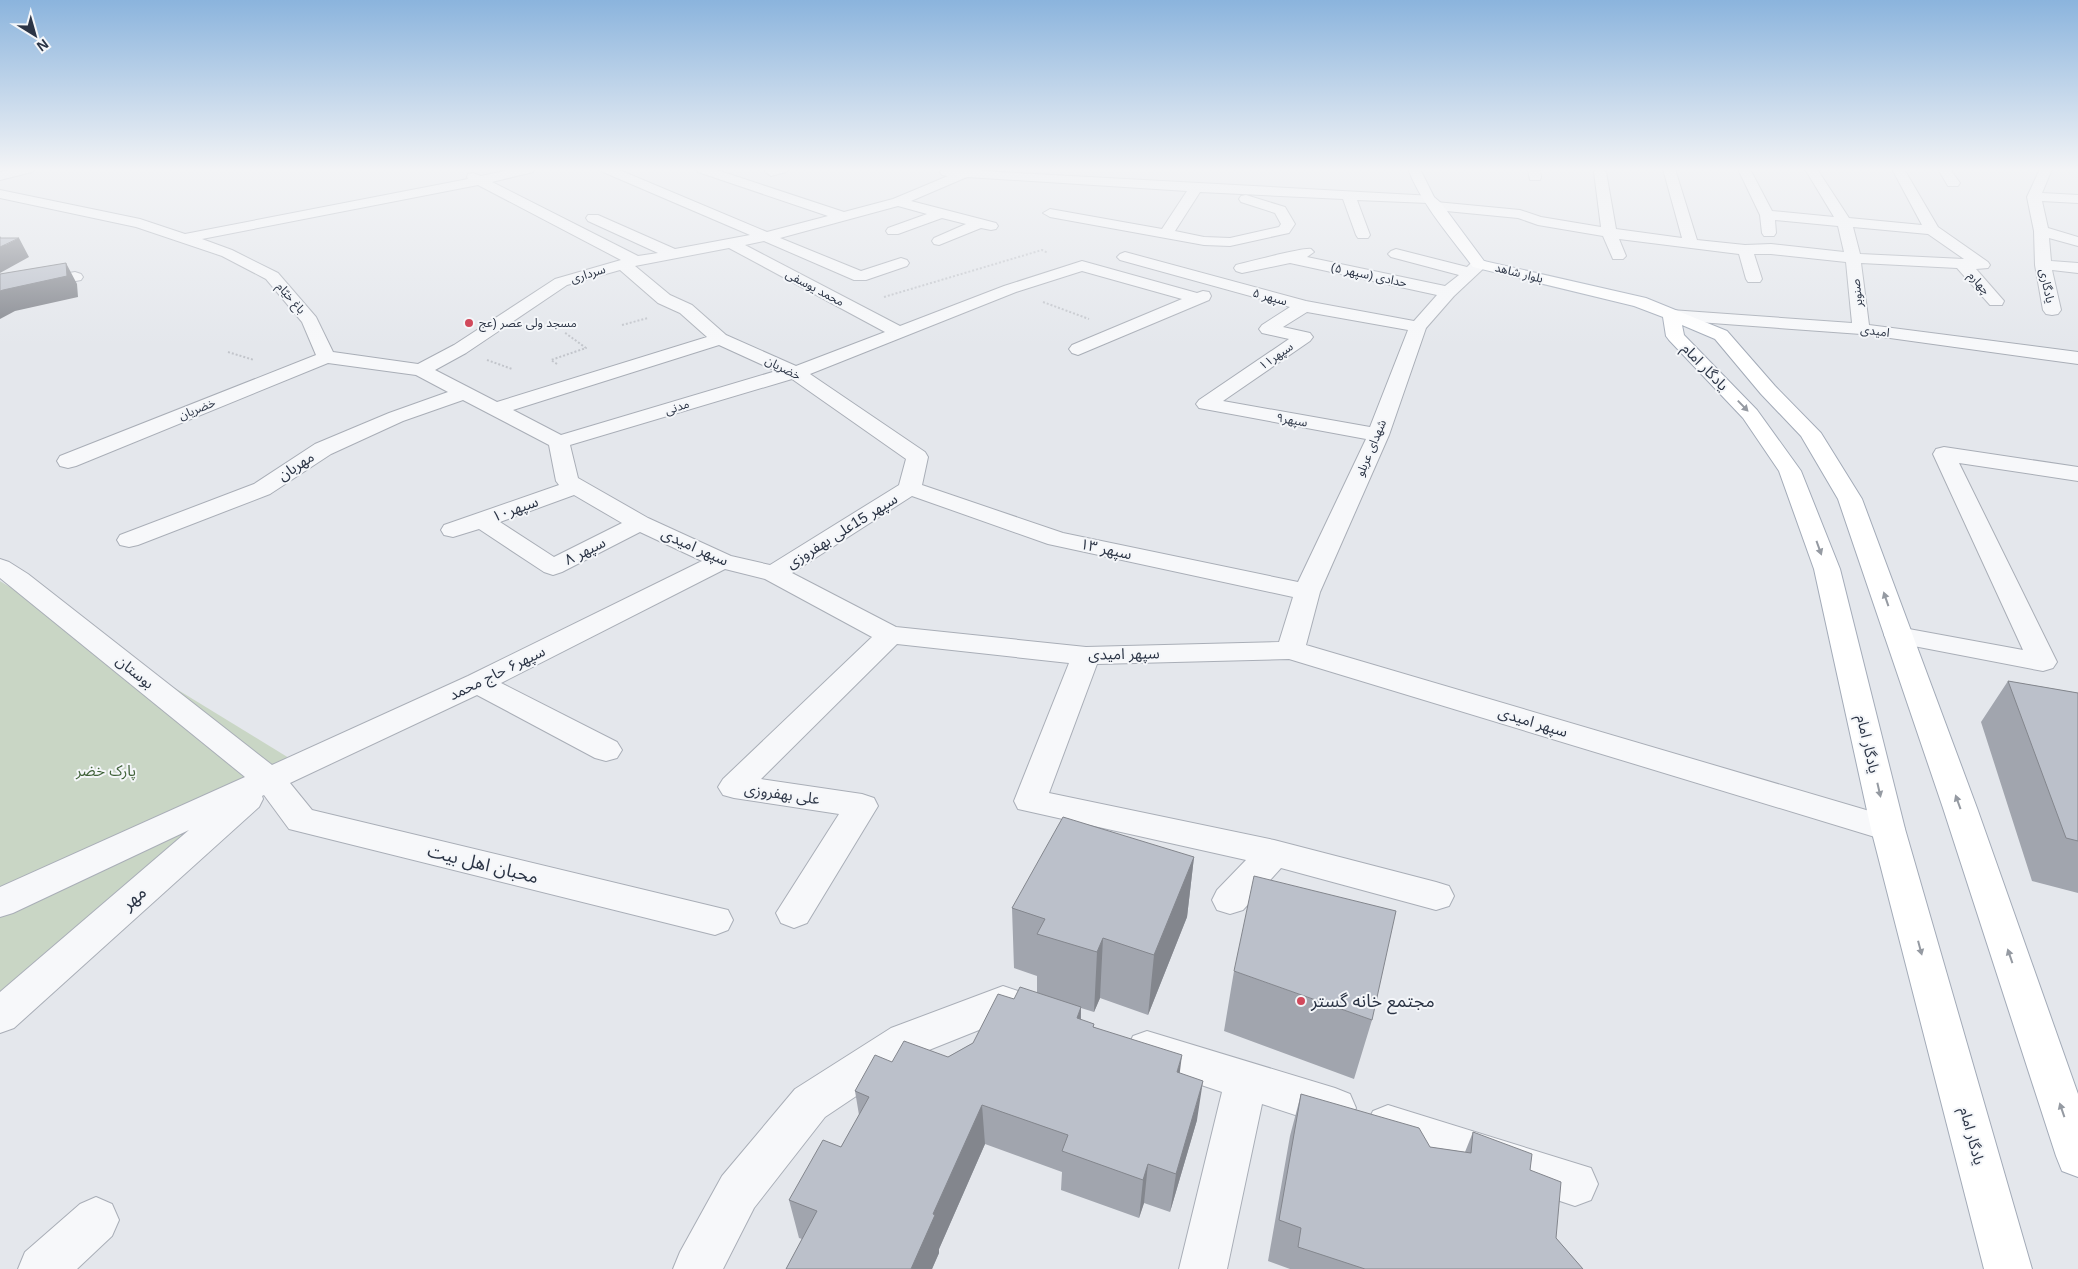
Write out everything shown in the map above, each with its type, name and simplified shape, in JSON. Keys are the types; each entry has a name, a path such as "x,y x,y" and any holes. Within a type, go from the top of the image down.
{"main road":[{"name":"بلوار شاهد","path":"1449,228 1475,268 1640,302 1671,315"},
{"name":"یادگار امام","path":"1671,315 1722,335 1768,390 1810,433 1850,499 1960,808 2078,1156"},
{"name":"یادگار امام","path":"1671,315 1675,336 1750,414 1790,471 1827,569 1888,828 2008,1269"}],"street":[{"name":"باغ خیّام","path":"155,228 227,253 272,276 310,321 326,357"},
{"path":"184,238 234,228"},
{"name":"خضریان","path":"565,228 629,263 664,299 686,309 720,339 796,373 917,456 910,488"},
{"path":"615,228 672,254"},
{"path":"750,228 860,277 900,263"},
{"name":"سرداری","path":"421,370 460,349 560,282 629,263 732,244 797,228"},
{"path":"893,231 901,228"},
{"path":"939,241 975,228"},
{"path":"1130,228 1166,235 1230,242 1285,228"},
{"path":"1166,235 1170,228"},
{"path":"1360,228 1363,235"},
{"path":"1543,228 1550,240"},
{"path":"1578,228 1610,234 1744,250 1771,249 1853,258 1982,265 1932,230 1915,228"},
{"path":"1609,228 1618,256"},
{"path":"1686,228 1691,244"},
{"path":"1769,228 1771,249"},
{"name":"صنوبر","path":"1846,228 1853,258 1861,329"},
{"path":"2041,231 2078,232"},
{"path":"2041,231 2078,242"},
{"name":"یادگاری","path":"2041,231 2042,265 2052,310"},
{"name":"محمد یوسفی","path":"732,244 898,332"},
{"path":"1242,268 1290,258 1322,246"},
{"path":"1744,250 1754,279"},
{"path":"1396,254 1475,268"},
{"name":"سپهر ۵","path":"1125,257 1304,306 1418,327"},
{"name":"حدادی (سپهر ۵)","path":"1290,258 1448,292"},
{"name":"چهارم","path":"1963,265 1996,301"},
{"path":"2042,265 2078,268"},
{"name":"مدنی","path":"559,442 627,424 782,375 796,373 1010,289 1082,266 1198,298"},
{"name":"شهدای عربلو","path":"1291,650 1307,592 1378,435 1418,327 1448,292 1475,268"},
{"path":"0,290 74,277"},
{"path":"1078,349 1224,285"},
{"name":"سپهر۱۱","path":"1206,404 1304,337 1268,329 1304,306"},
{"name":"امیدی","path":"1671,315 1861,329 2078,358"},
{"path":"497,408 720,339"},
{"path":"326,357 421,370 463,393 497,408 559,442 567,481 576,487"},
{"name":"خضریان","path":"68,461 326,357"},
{"name":"مهربان","path":"130,540 262,488 323,449 396,417 463,393"},
{"name":"سپهر۹","path":"1206,404 1378,435"},
{"path":"1898,635 2043,662 1944,454 2078,474"},
{"name":"سپهر امیدی","path":"576,487 640,522 722,561 774,574 890,635 1086,656 1291,650 1888,828"},
{"name":"سپهر۱۰","path":"453,530 576,487"},
{"name":"سپهر 15علی بهفروزی","path":"774,574 910,488"},
{"name":"سپهر ۱۳","path":"910,488 1057,539 1307,592"},
{"name":"سپهر ۸","path":"481,520 554,567 640,522"},
{"name":"سپهر۶ حاج محمد","path":"0,903 478,683 722,561"},
{"name":"بوستان","path":"0,567 19,579 269,779"},
{"name":"علی بهفروزی","path":"794,913 862,806 734,787 890,635"},
{"path":"1086,656 1030,801 1274,853 1436,896"},
{"path":"478,683 606,750"},
{"name":"محبان اهل بیت","path":"269,779 301,820 714,920"},
{"name":"مهر","path":"0,1016 269,779"},
{"path":"1230,900 1274,853"},
{"path":"697,1269 738,1192 810,1103 905,1041 1003,1003 1059,1021"},
{"path":"1115,1039 1575,1184"},
{"path":"1203,1269 1246,1080"},
{"path":"42,1269 96,1220"}],"path":[{"path":"876,299 1042,250"},
{"path":"1010,289 1120,330"},
{"path":"564,332 586,348 551,360 582,382"}],"green space":[{"name":"پارک خضر","path":"0,581 289,758 0,994"}],"building":[{"path":"0,238 19,238 0,247"},
{"path":"66,263 67,276 0,291 0,274"},
{"path":"2008,681 2078,693 2078,841 2066,838"},
{"path":"1063,817 1194,857 1154,955 1103,938 1097,952 1037,934 1045,919 1012,908"},
{"path":"1254,876 1396,911 1372,1020 1234,971"},
{"path":"1020,987 1081,1007 1077,1018 1094,1024 1093,1027 1182,1055 1177,1072 1203,1081 1176,1174 1148,1164 1143,1180 1062,1151 1068,1135 982,1105 933,1214 935,1215 911,1269 786,1269 817,1211 789,1200 823,1140 841,1147 869,1097 855,1091 875,1055 892,1062 904,1041 948,1057 973,1043 998,994 1014,999"},
{"path":"1301,1094 1419,1128 1430,1147 1471,1153 1473,1132 1532,1154 1530,1170 1561,1182 1556,1238 1583,1269 1365,1269 1298,1247 1301,1228 1279,1220"}],"place":[{"name":"مسجد ولی عصر (عج","path":"469,323"},
{"name":"مجتمع خانه گستر","path":"1301,1001"}]}
